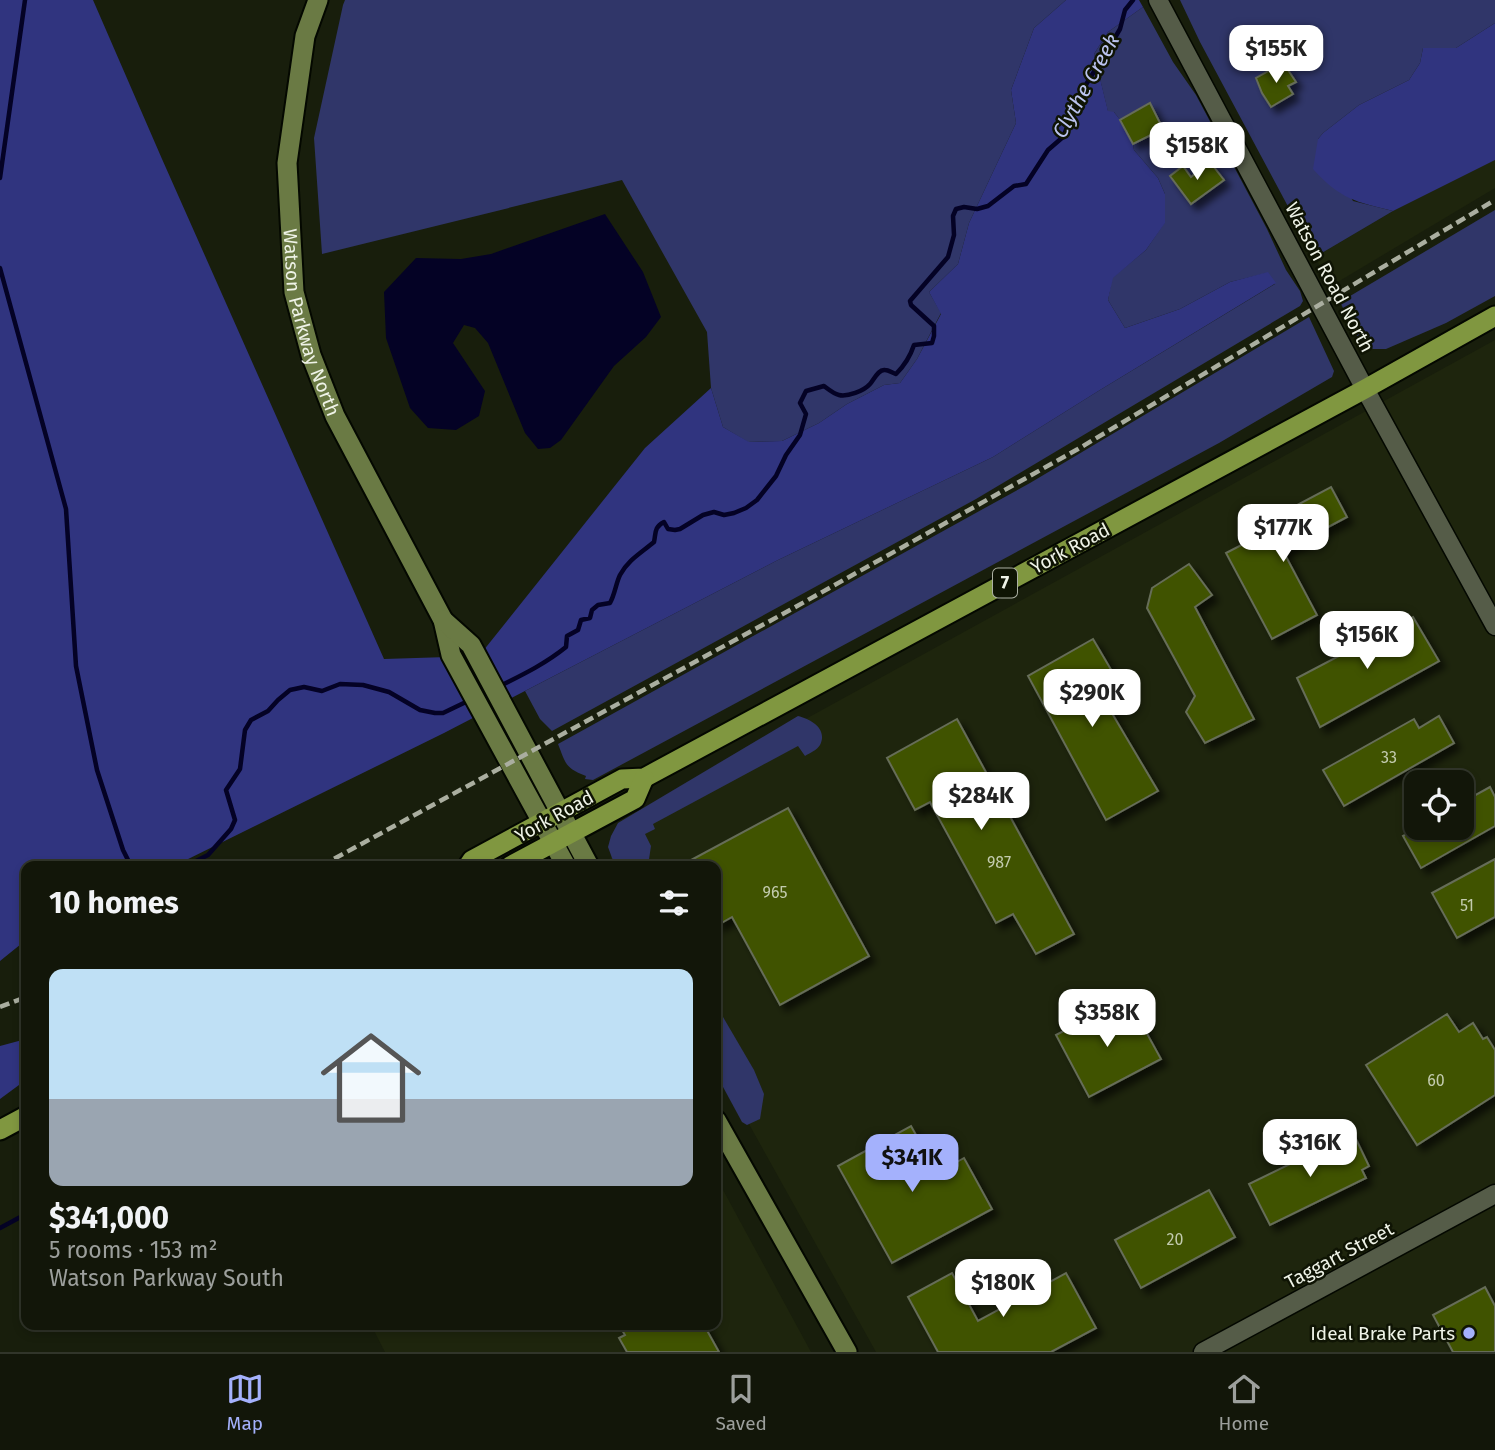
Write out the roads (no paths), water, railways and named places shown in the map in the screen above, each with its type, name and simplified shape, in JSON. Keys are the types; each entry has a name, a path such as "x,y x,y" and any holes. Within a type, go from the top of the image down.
{"main road":[{"name":"Watson Parkway North","path":"318,0 305,36 286,163 294,292 311,355 335,416 443,620 451,655 563,861"},
{"name":"York Road","path":"471,861 622,779 644,778 1365,389 1495,316"},
{"name":"Watson Parkway North","path":"443,620 471,645 586,861"},
{"name":"York Road","path":"519,861 635,799 644,778"},
{"path":"0,1130 21,1119"},
{"path":"721,1129 847,1352"}],"street":[{"name":"Watson Road North","path":"1158,0 1365,389 1495,626"},
{"name":"Taggart Street","path":"1203,1352 1495,1194"}],"waterway":[{"path":"0,178 25,0"},
{"name":"Clythe Creek","path":"498,687 558,653 566,647 567,636 578,630 581,620 590,618 592,610 598,605 610,603 623,570 654,542 658,526 664,522 668,529 680,529 703,515 714,512 724,515 734,513 757,500 776,476 800,435 806,414 800,403 806,391 824,386 839,395 855,393 867,387 883,370 896,374 907,361 914,345 932,343 934,326 910,301 948,257 954,235 953,216 956,209 988,206 1014,186 1026,184 1048,150 1063,137 1082,91 1099,59 1106,53 1120,29 1125,10 1133,0"},
{"path":"0,268 66,509 76,666 97,770 128,861"},
{"name":"Clythe Creek","path":"196,861 208,855 231,829 235,820 226,790 240,769 245,730 251,720 268,711 290,690 304,687 322,691 340,684 363,685 389,692 420,710 435,713 443,713 468,701"},
{"name":"Clythe Creek","path":"0,1228 21,1217"}],"railway":[{"path":"330,861 1078,449 1495,200"},
{"path":"0,1007 21,999"}],"place":[{"name":"Ideal Brake Parts","path":"1469,1333"}]}
